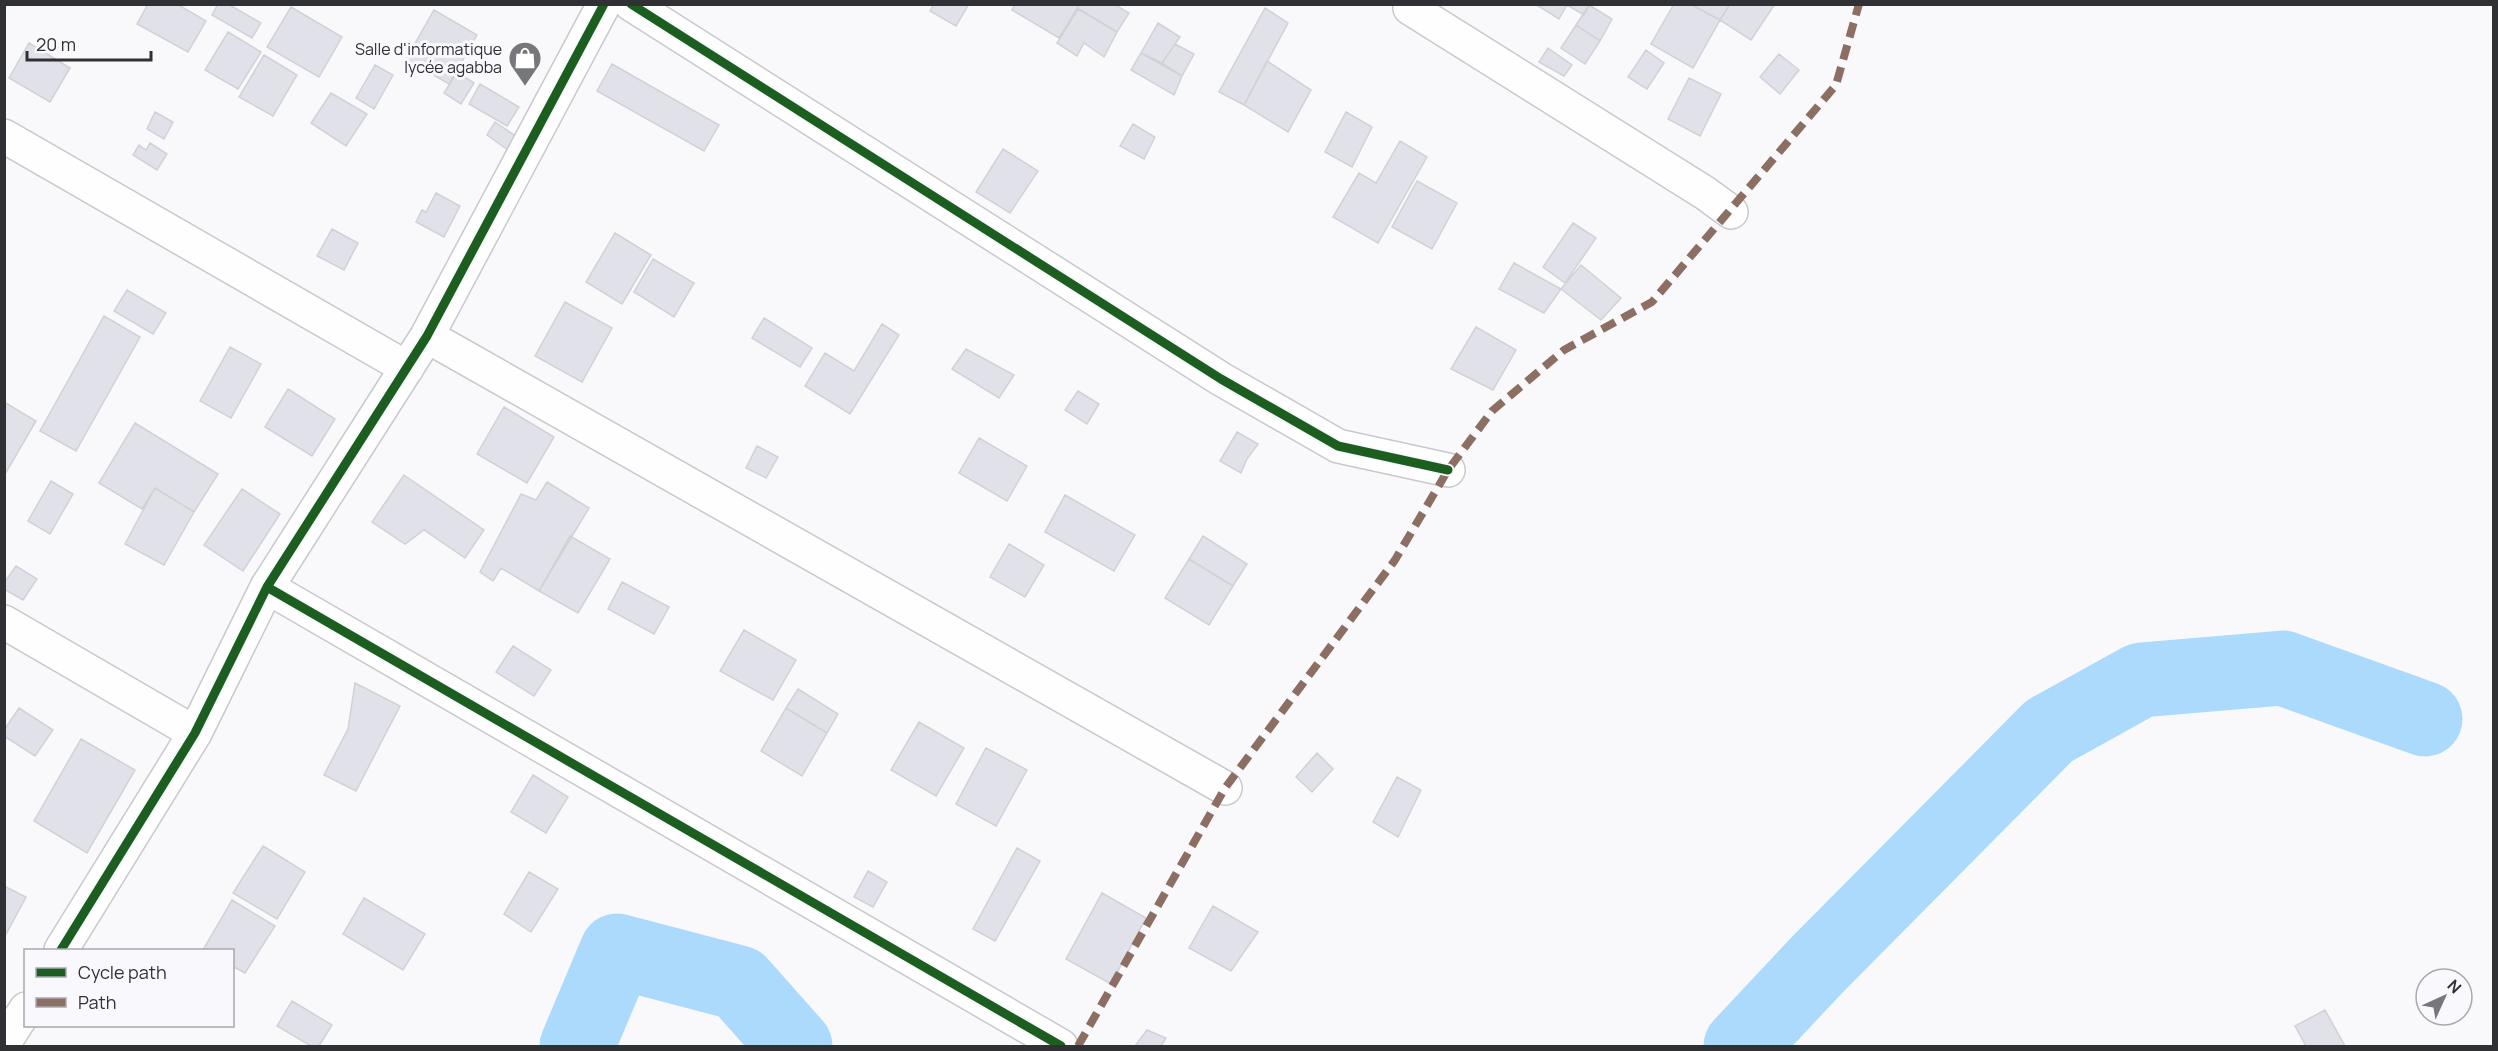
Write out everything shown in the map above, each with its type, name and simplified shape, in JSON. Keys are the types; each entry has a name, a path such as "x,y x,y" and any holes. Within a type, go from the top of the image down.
{"street":[{"path":"62,949 195,733 267,587 427,336 604,4"},
{"path":"630,4 1240,391 1338,446 1448,470"},
{"path":"1408,6 1705,192 1731,212"},
{"path":"4,136 407,368"},
{"path":"427,336 1226,788"},
{"path":"267,587 1061,1047"},
{"path":"4,622 195,733"},
{"path":"4,1043 24,1012"}],"building":[{"path":"148,4 177,4 206,21 188,52 137,24"},
{"path":"218,4 228,4 261,23 252,38 212,15"},
{"path":"934,4 969,4 956,26 930,11"},
{"path":"1015,4 1080,4 1059,38 1012,10"},
{"path":"1080,4 1114,4 1129,13 1117,32 1077,8"},
{"path":"1535,4 1590,4 1584,15 1567,5 1559,19"},
{"path":"1674,4 1690,4 1720,20 1693,68 1651,44"},
{"path":"1690,4 1730,4 1720,20"},
{"path":"1730,4 1775,4 1751,40 1720,20"},
{"path":"1589,5 1612,19 1600,41 1576,25"},
{"path":"291,7 342,37 319,77 267,47"},
{"path":"1265,8 1288,23 1244,105 1219,92"},
{"path":"1078,9 1117,32 1104,57 1084,43 1077,56 1057,43"},
{"path":"434,10 477,35 449,84 406,59"},
{"path":"1158,23 1180,37 1162,63 1141,53"},
{"path":"1576,25 1600,41 1585,64 1561,48"},
{"path":"228,32 261,52 238,89 205,70"},
{"path":"29,43 70,68 50,102 9,78"},
{"path":"1175,44 1194,54 1182,76 1162,63"},
{"path":"1548,48 1572,65 1564,76 1539,62"},
{"path":"1646,50 1664,63 1647,89 1628,77"},
{"path":"1141,53 1182,76 1174,95 1131,70"},
{"path":"1779,54 1799,70 1780,94 1760,77"},
{"path":"264,55 297,75 273,116 239,97"},
{"path":"1267,61 1311,90 1288,132 1244,105"},
{"path":"612,64 719,125 704,151 597,91"},
{"path":"375,65 393,75 374,109 356,98"},
{"path":"457,72 474,83 461,104 444,93"},
{"path":"1689,78 1721,94 1700,136 1668,119"},
{"path":"480,84 519,107 507,126 469,104"},
{"path":"331,93 367,114 346,146 311,123"},
{"path":"155,112 173,122 164,139 147,129"},
{"path":"1346,112 1372,127 1352,167 1325,152"},
{"path":"495,122 517,137 508,150 487,135"},
{"path":"1133,124 1155,137 1144,159 1120,146"},
{"path":"1400,141 1427,157 1378,243 1333,217 1359,173 1376,183"},
{"path":"150,143 167,154 157,170 133,155 139,145 146,150"},
{"path":"1003,149 1038,171 1010,213 976,192"},
{"path":"1417,181 1457,203 1432,249 1392,227"},
{"path":"436,193 460,206 444,237 416,222 422,210 426,212"},
{"path":"1573,223 1596,238 1565,283 1543,267"},
{"path":"332,229 358,243 344,270 317,256"},
{"path":"615,233 651,255 622,304 586,282"},
{"path":"653,259 694,283 674,317 634,292"},
{"path":"1514,263 1561,289 1544,313 1499,289"},
{"path":"1581,265 1621,298 1601,320 1561,289"},
{"path":"127,290 166,313 153,334 114,311"},
{"path":"565,302 612,328 582,382 535,356"},
{"path":"104,316 140,337 76,451 40,431"},
{"path":"764,318 812,348 800,367 752,338"},
{"path":"882,324 899,335 850,414 805,386 825,353 854,371"},
{"path":"1476,327 1516,350 1493,390 1451,369"},
{"path":"230,347 261,364 231,418 200,401"},
{"path":"966,349 1014,375 999,398 952,369"},
{"path":"288,389 335,419 312,456 265,427"},
{"path":"1078,391 1099,404 1087,424 1065,410"},
{"path":"4,402 36,421 4,476"},
{"path":"504,407 554,437 527,483 477,454"},
{"path":"135,423 218,474 194,512 155,488 142,509 99,483"},
{"path":"1237,432 1258,444 1247,459 1241,473 1220,461"},
{"path":"979,438 1027,466 1007,501 959,473"},
{"path":"757,446 778,457 766,478 746,468"},
{"path":"404,475 484,530 465,558 424,530 405,544 372,522"},
{"path":"51,481 73,494 50,534 28,521"},
{"path":"547,482 589,508 539,591 501,568 493,581 480,572 521,494 536,500"},
{"path":"155,488 194,512 164,565 125,544"},
{"path":"242,489 280,514 243,571 204,545"},
{"path":"1065,495 1135,535 1114,571 1045,532"},
{"path":"570,536 610,559 578,613 539,591"},
{"path":"1203,536 1247,564 1233,586 1189,559"},
{"path":"1009,544 1044,565 1025,597 990,577"},
{"path":"1189,559 1233,586 1209,625 1165,598"},
{"path":"16,566 37,579 23,600 4,589 4,583"},
{"path":"622,582 669,607 654,634 608,609"},
{"path":"744,630 796,660 773,700 720,671"},
{"path":"513,646 551,670 534,696 496,672"},
{"path":"355,683 400,706 356,791 324,775 348,729"},
{"path":"798,689 838,714 827,733 786,708"},
{"path":"19,708 53,730 35,756 4,736 4,730"},
{"path":"786,708 827,733 802,776 761,751"},
{"path":"919,722 964,748 936,796 891,770"},
{"path":"81,739 135,770 87,853 34,821"},
{"path":"986,748 1027,770 996,826 956,804"},
{"path":"1317,753 1333,769 1312,792 1296,777"},
{"path":"533,775 568,797 546,833 511,812"},
{"path":"1397,777 1421,790 1398,837 1373,822"},
{"path":"263,846 305,872 277,919 233,893"},
{"path":"1017,848 1040,861 995,941 973,929"},
{"path":"868,871 887,882 873,907 854,897"},
{"path":"529,872 558,889 531,932 504,914"},
{"path":"4,886 26,897 4,938"},
{"path":"1102,893 1146,918 1111,984 1066,959"},
{"path":"364,898 425,934 403,970 343,934"},
{"path":"232,900 275,926 245,973 234,967 234,949 204,949"},
{"path":"1213,906 1258,932 1231,971 1189,948"},
{"path":"292,1001 332,1025 319,1046 311,1046 277,1026"},
{"path":"2325,1010 2345,1046 2306,1046 2295,1026"},
{"path":"1147,1030 1166,1038 1161,1046 1135,1046"}],"waterway":[{"path":"1741,1046 1816,966 2049,731 2141,680 2283,668 2425,719"},
{"path":"577,1046 617,951 739,983 795,1046"}],"marked path":[{"path":"1078,1046 1225,788 1395,560 1448,470 1492,411 1564,350 1652,302 1836,85 1859,4"}],"cycle path":[{"path":"62,949 195,733 267,587 427,336 604,4"},
{"path":"631,4 1221,379 1338,446 1448,470"},
{"path":"267,587 1061,1046"}],"place":[{"name":"Salle d'informatique lycée agabba","path":"525,87"}]}
